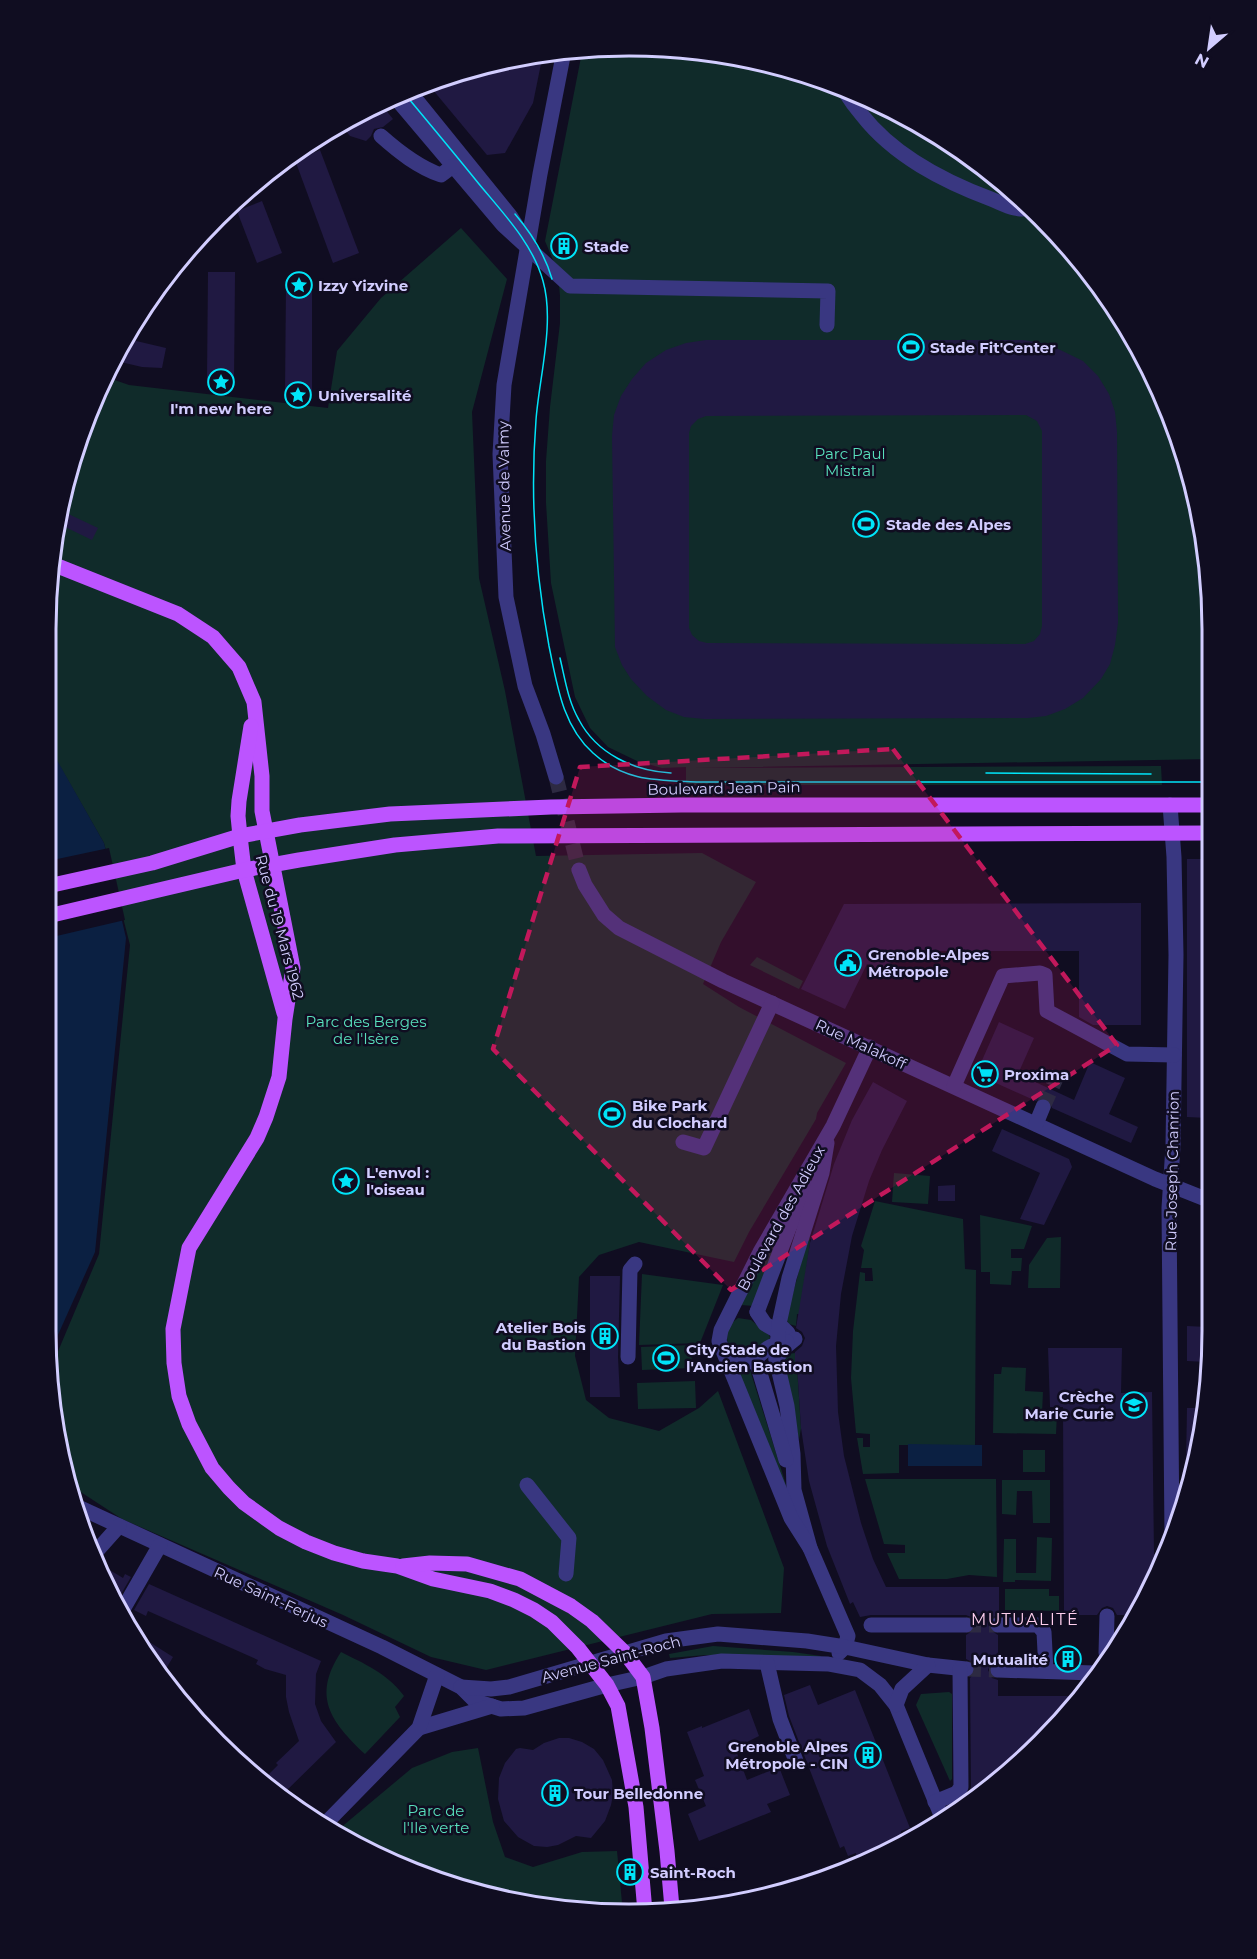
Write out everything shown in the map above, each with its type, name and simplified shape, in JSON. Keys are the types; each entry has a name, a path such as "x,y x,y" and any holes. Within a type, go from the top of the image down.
{"main road":[{"name":"Rue du 19 Mars 1962","path":"59,567 178,614 213,637 239,668 254,702 262,776 262,811 293,968 279,1077 257,1138 189,1248 173,1329 174,1363 179,1396 189,1424 212,1468 244,1503 279,1528 334,1553 363,1561 397,1566 433,1579 490,1591 534,1610 552,1622 591,1663 607,1685 618,1706 622,1723 636,1807 644,1903"},
{"name":"Rue du 19 Mars 1962","path":"254,702 238,816 244,870 285,1019"},
{"name":"Boulevard Jean Pain","path":"56,884 152,863 240,836 323,822 390,814 551,807 681,805 1202,805"},
{"path":"56,914 244,870 331,854 395,845 498,836 1202,833"},
{"name":"Rue du 19 Mars 1962","path":"397,1566 430,1563 467,1564 520,1579 571,1606 592,1621 626,1653 643,1677"},
{"path":"643,1677 668,1851 672,1902"}],"street":[{"name":"Avenue de Valmy","path":"556,777 525,686 506,597 500,454 504,386 562,59"},
{"path":"414,97 511,217 522,233 527,248"},
{"path":"849,99 875,132 920,167 973,192 1018,209"},
{"path":"400,103 503,225 570,286 828,291 827,325"},
{"path":"381,136 397,150 433,172 441,175 453,166"},
{"name":"Rue Joseph Chanrion","path":"1170,805 1176,955 1169,1208 1172,1512"},
{"name":"Rue Malakoff","path":"579,870 599,908 619,928 772,1003 1202,1197"},
{"path":"954,1086 1003,976 1040,973 1045,975 1047,1011 1127,1054 1174,1055"},
{"path":"683,1143 704,1148 772,1003"},
{"name":"Boulevard des Adieux","path":"810,1548 791,1518 719,1341 721,1330 760,1252 833,1125 870,1047"},
{"path":"1036,1124 1043,1107"},
{"name":"Boulevard des Adieux","path":"794,1490 793,1454 787,1406 776,1359 779,1324 789,1278 822,1173 833,1125"},
{"name":"Boulevard des Adieux","path":"757,1312 789,1228 827,1145"},
{"path":"628,1357 630,1270 635,1264"},
{"name":"Boulevard des Adieux","path":"730,1312 757,1312"},
{"name":"Boulevard des Adieux","path":"757,1312 765,1324 778,1333 795,1339"},
{"path":"779,1324 795,1339"},
{"path":"776,1359 795,1339"},
{"path":"728,1361 741,1363 756,1360 770,1347 795,1339"},
{"name":"Boulevard des Adieux","path":"756,1360 810,1548 848,1636 845,1647"},
{"path":"527,1485 569,1538 566,1574"},
{"name":"Rue Saint-Ferjus","path":"85,1511 382,1647 461,1687"},
{"path":"99,1549 118,1526"},
{"path":"126,1605 160,1545"},
{"path":"1106,1647 1107,1616"},
{"path":"872,1625 966,1625"},
{"path":"998,1625 1038,1625 1044,1632 1046,1671"},
{"name":"Avenue Saint-Roch","path":"461,1687 491,1689 509,1687 666,1641 718,1634 770,1637 845,1647 928,1665 963,1669 961,1787 957,1793 935,1802"},
{"path":"828,1664 845,1647"},
{"name":"Avenue Saint-Roch","path":"461,1687 476,1701 501,1708 524,1708 666,1669 722,1662 828,1664 860,1670 880,1685 896,1705"},
{"path":"766,1663 776,1720 796,1761"},
{"path":"928,1665 902,1689 896,1705 939,1812"},
{"path":"998,1670 1088,1673"},
{"name":"Avenue Saint-Roch","path":"330,1819 419,1728 437,1675"},
{"name":"Avenue Saint-Roch","path":"419,1728 492,1706"}],"highlighted area":[{"path":"893,749 1117,1045 731,1290 493,1049 580,767"}],"green space":[{"name":"Parc Paul Mistral","path":"628,56 703,60 777,75 848,99 882,115 915,132 977,174 1034,223 1083,280 1125,342 1158,409 1182,480 1197,554 1202,628 1202,759 693,768 1161,766 1162,785 686,785 686,767 662,768 637,761 608,747 590,728 575,697 551,583 546,461 560,323 560,296 558,272 545,241 581,58"},
{"name":"Parc des Berges de l'Isère","path":"461,228 507,279 472,412 479,578 505,691 536,856 702,853 756,882 721,942 703,984 739,1007 846,1063 734,1262 639,1242 599,1255 579,1277 575,1356 586,1400 609,1418 659,1431 699,1408 718,1391 784,1568 781,1613 712,1614 486,1670 431,1657 343,1615 122,1519 79,1491 60,1405 57,1368 57,1355 99,1254 130,945 104,843 56,759 57,591 60,554 75,480 99,409 113,379 129,385 328,408 337,351 381,298"},
{"path":"757,957 803,981 799,989 750,965"},
{"path":"894,1173 930,1176 928,1204 892,1202"},
{"path":"793,1201 754,1306 741,1305"},
{"path":"875,1201 963,1219 965,1269 976,1270 975,1445 899,1445 899,1473 863,1474 857,1438 863,1438 863,1447 870,1447 870,1434 856,1433 851,1378 853,1331 860,1272 865,1273 865,1281 873,1281 872,1268 861,1268 864,1250 861,1246"},
{"path":"980,1215 1032,1226 1024,1249 1011,1249 1011,1258 1022,1258 1021,1271 1012,1271 1011,1285 990,1284 990,1272 981,1272"},
{"path":"809,1234 810,1243 800,1314 797,1314 796,1326 789,1324 786,1319"},
{"path":"1061,1237 1060,1288 1028,1288 1029,1265 1047,1238"},
{"path":"642,1274 723,1285 700,1343 639,1345"},
{"path":"738,1318 751,1320 770,1338 757,1351 746,1356 737,1355 728,1343 731,1325"},
{"name":"City Stade de l'Ancien Bastion","path":"691,1345 692,1368 642,1370 641,1347"},
{"path":"795,1353 801,1428 799,1440 782,1362 788,1354"},
{"path":"1002,1367 1026,1368 1025,1391 1043,1392 1042,1413 1057,1414 1056,1434 993,1433 994,1374 1001,1374"},
{"path":"734,1368 750,1370 792,1504"},
{"path":"695,1381 696,1408 638,1409 637,1383"},
{"path":"1023,1450 1045,1450 1045,1472 1023,1472"},
{"path":"865,1479 996,1479 997,1577 969,1575 947,1579 899,1579 887,1553 905,1553 905,1545 884,1544"},
{"path":"1002,1480 1050,1480 1050,1523 1033,1523 1032,1491 1017,1491 1016,1515 1002,1514"},
{"path":"1037,1537 1052,1538 1051,1581 1003,1582 1004,1539 1016,1539 1016,1573 1036,1573"},
{"path":"1005,1589 1049,1589 1049,1596 1059,1596 1059,1611 1005,1610"},
{"path":"713,1646 821,1656 819,1659 706,1655 670,1658 669,1654"},
{"path":"341,1652 383,1676 404,1696 395,1707 400,1717 365,1754 342,1730 329,1707 328,1682 332,1668"},
{"path":"949,1692 952,1694 952,1779 950,1781 916,1705 921,1694"},
{"name":"Parc de l'Ile verte","path":"478,1748 493,1822 505,1857 533,1867 582,1852 617,1851 622,1904 554,1899 480,1884 409,1860 342,1827 412,1768 452,1752"}],"water":[{"path":"56,758 104,843 126,938 95,1252 56,1339"},
{"path":"908,1444 982,1445 982,1466 908,1466"}],"pier":[{"path":"109,848 125,920 56,936 56,859"}],"building":[{"path":"541,62 533,103 505,153 487,155 433,90 480,75"},
{"path":"386,110 393,119 383,127 374,129 366,141 350,136 345,130"},
{"path":"320,150 359,253 333,263 296,162"},
{"path":"262,201 282,253 257,263 237,211"},
{"path":"208,272 235,272 234,382 207,381"},
{"path":"286,285 312,285 312,395 285,395"},
{"path":"133,340 166,348 162,368 142,367 122,362"},
{"path":"706,340 1023,340 1048,344 1083,361 1098,376 1109,394 1115,412 1117,432 1118,623 1110,664 1101,679 1083,698 1065,709 1046,716 1028,718 704,719 684,717 666,710 647,696 631,679 615,647 612,436 614,415 621,396 646,363 666,350 686,343","holes":["1026,415 1037,421 1042,431 1042,626 1040,634 1034,641 1025,644 707,643 699,641 692,635 689,628 689,433 691,426 698,419 706,416"]},
{"path":"68,514 98,528 92,540 65,527"},
{"path":"1187,859 1202,859 1202,1118 1187,1117"},
{"path":"1141,903 1141,1025 1093,1025 1079,1017 1079,951 889,951 891,967 887,975 867,964 845,1009 801,989 844,904"},
{"path":"999,1022 1034,1038 1018,1074 1074,1100 1090,1062 1125,1078 1109,1114 1138,1127 1131,1143 1052,1108 1047,1098 1041,1097 1036,1101 976,1074"},
{"path":"873,1082 907,1101 869,1181 852,1236 841,1294 836,1346 838,1412 844,1456 873,1559 886,1587 999,1587 999,1615 993,1617 988,1624 990,1630 998,1635 998,1660 990,1664 988,1670 992,1678 998,1680 998,1696 1069,1696 1034,1736 969,1791 970,1678 976,1669 972,1662 966,1659 966,1635 974,1630 975,1621 966,1615 860,1617 853,1602 850,1604 827,1546 809,1481 801,1428 797,1366 795,1366 795,1352 802,1346 805,1338 796,1328 810,1243 834,1164 852,1120"},
{"path":"1002,1129 1069,1159 1072,1167 1044,1225 1020,1219 1040,1173 992,1151"},
{"path":"955,1185 955,1201 938,1201 938,1186"},
{"name":"Atelier Bois du Bastion","path":"590,1276 620,1276 618,1357 620,1397 590,1397"},
{"path":"1187,1326 1202,1327 1200,1362 1187,1361"},
{"path":"1048,1348 1122,1348 1121,1393 1152,1392 1154,1554 1156,1554 1126,1615 1117,1615 1113,1608 1107,1606 1102,1608 1097,1615 1064,1615 1063,1407 1050,1407"},
{"path":"1187,1408 1196,1408 1190,1442 1186,1460"},
{"path":"108,1569 123,1578 125,1574 131,1577 121,1595"},
{"path":"149,1584 321,1661 316,1674 315,1704 321,1721 336,1742 287,1790 268,1775 278,1765 276,1763 299,1741 286,1697 286,1675 265,1669 256,1664 258,1660 148,1611 146,1616 134,1610"},
{"path":"146,1640 173,1657 166,1668"},
{"path":"810,1685 818,1705 855,1690 910,1828 856,1856 856,1853 848,1856 844,1846 840,1848 789,1716 784,1695"},
{"path":"749,1709 759,1736 735,1748 747,1780 779,1767 790,1795 767,1804 771,1812 699,1841 688,1814 706,1806 695,1780 704,1776 687,1732"},
{"name":"Tour Belledonne","path":"559,1738 582,1742 594,1749 603,1760 612,1780 611,1805 605,1821 591,1838 576,1836 558,1845 534,1846 518,1837 504,1821 498,1799 499,1778 505,1763 516,1749 533,1750"}],"tunnel":[{"path":"556,777 579,870"},
{"path":"1043,1107 1059,1072"},
{"path":"966,1625 998,1625"},
{"path":"966,1669 998,1670"}],"tram line":[{"path":"409,99 516,229 532,254 543,281 547,332 534,448 537,562 544,618 562,703 574,730 593,753 617,769 630,774 670,781 1202,782"},
{"path":"515,214 537,245 552,279"},
{"path":"560,658 575,713 596,742 606,751 630,764 657,772 671,773"},
{"path":"986,773 1151,774"}],"place":[{"name":"Stade","path":"564,246"},
{"name":"Izzy Yizvine","path":"299,285"},
{"name":"Stade Fit'Center","path":"911,347"},
{"name":"I'm new here","path":"221,382"},
{"name":"Universalité","path":"298,395"},
{"name":"Stade des Alpes","path":"866,524"},
{"name":"Grenoble-Alpes Métropole","path":"848,963"},
{"name":"Proxima","path":"985,1074"},
{"name":"Bike Park du Clochard","path":"612,1114"},
{"name":"L'envol : l'oiseau","path":"346,1181"},
{"name":"Atelier Bois du Bastion","path":"605,1336"},
{"name":"City Stade de l'Ancien Bastion","path":"666,1358"},
{"name":"Crèche Marie Curie","path":"1134,1405"},
{"name":"Mutualité","path":"1068,1659"},
{"name":"Grenoble Alpes Métropole - CIN","path":"868,1755"},
{"name":"Tour Belledonne","path":"555,1793"},
{"name":"Saint-Roch","path":"630,1872"}],"district":[{"name":"MUTUALITÉ","path":"1025,1619"}]}
